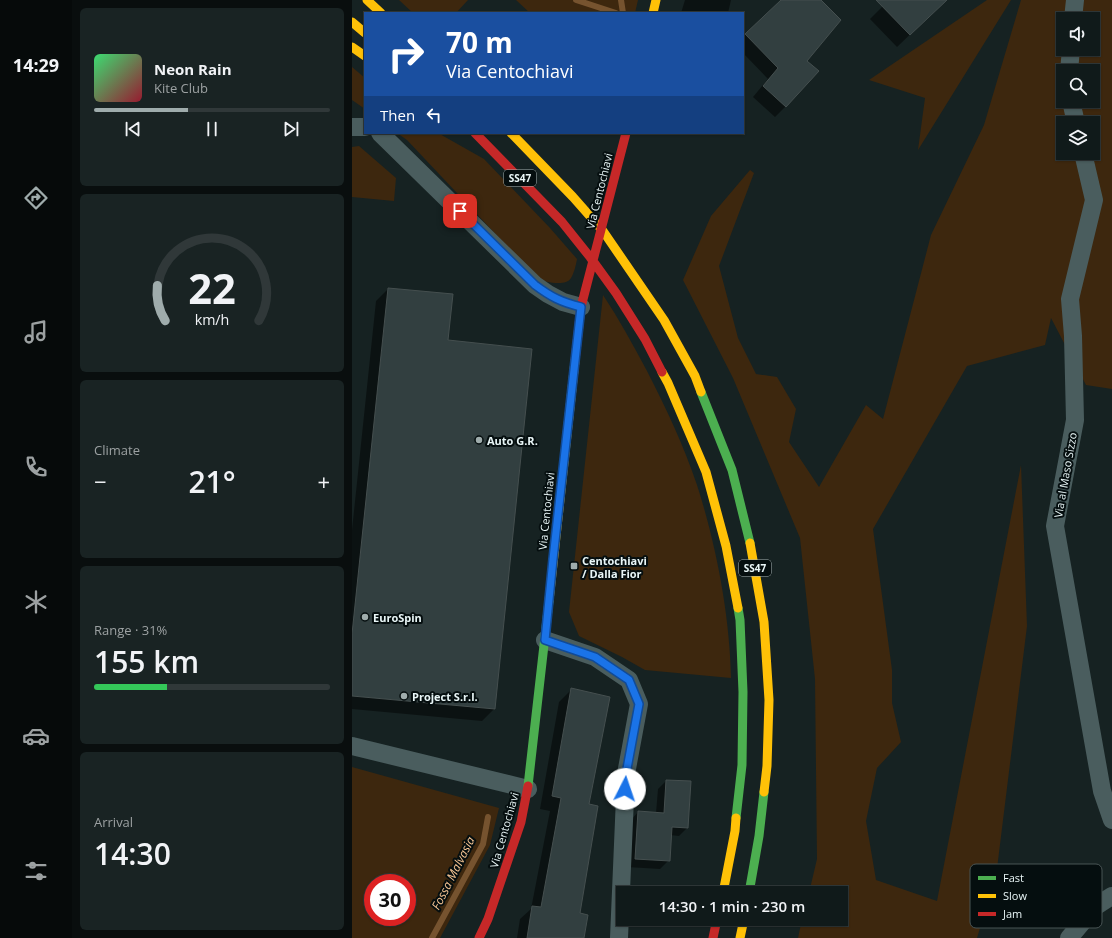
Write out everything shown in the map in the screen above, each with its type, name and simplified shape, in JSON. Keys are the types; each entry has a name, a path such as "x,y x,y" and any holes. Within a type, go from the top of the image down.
{"main road":[{"path":"366,0 380,12"},
{"path":"654,12 656,0"},
{"path":"352,22 364,33"},
{"path":"352,47 364,55"},
{"name":"SS47","path":"476,134 562,222 616,293 645,339 668,383 706,472 726,546 740,620 743,692 742,757 735,831 724,886"},
{"name":"SS47","path":"512,134 574,197 603,231 664,320 695,376 732,470 751,546 764,622 769,700 767,766 759,836 750,886"},
{"name":"Via Centochiavi","path":"479,938 488,919 508,862 528,790 581,307 626,134"},
{"path":"713,938 716,926"},
{"path":"740,938 743,926"}],"street":[{"path":"1074,12 1075,0"},
{"path":"352,127 364,126"},
{"path":"381,134 535,285 563,302 581,307"},
{"name":"Via al Maso Sizzo","path":"1085,160 1094,200 1070,299 1073,336 1075,420 1055,526 1102,791 1112,820"},
{"path":"545,640 595,657 629,680 639,704 626,774 619,938"},
{"path":"352,746 528,790"},
{"path":"1102,902 1112,896"},
{"path":"1069,938 1077,928"}],"shaded area":[{"path":"399,0 468,0 457,12 412,12"},
{"path":"516,0 638,0 635,12 529,12"},
{"path":"987,0 1011,0 918,150 925,98 869,80"},
{"path":"1021,0 1112,0 1112,389 1086,385 1051,318 1045,345 967,366 873,529 892,670 892,703 901,742 877,768 866,821 876,880 937,901 1021,465 1027,626 998,864 970,864 970,928 980,928 977,938 798,938 801,926 848,926 848,886 811,886 817,859 815,679 800,538 733,378 683,280 711,216 750,170 754,173 719,266 738,338 756,374 777,377 796,409 789,442 819,487 866,405 883,419 931,235 984,125"},
{"path":"352,67 364,77 364,108 352,100"},
{"path":"398,134 440,134 484,159 550,228 577,259 571,278 568,281 560,283 538,279 407,140"},
{"path":"359,146 396,178 394,201 352,197 352,147"},
{"path":"603,295 626,332 647,371 668,413 692,470 704,508 721,580 728,630 731,678 645,670 579,636 569,612"},
{"path":"352,767 499,808 490,845 440,938 352,938"}],"building":[{"path":"781,0 821,0 841,20 807,61 819,71 786,107 763,86 778,68 745,34"},
{"path":"876,0 947,0 910,35"},
{"path":"388,288 453,294 448,340 532,349 495,709 352,696 352,634"},
{"path":"571,688 610,697 589,804 598,806 580,913 588,915 584,938 527,938 532,906 541,907 561,798 552,796"},
{"path":"666,780 691,781 688,828 672,827 670,861 635,859 638,811 664,813"}],"waterway":[{"path":"576,0 613,12"},
{"name":"Fossa Malvasia","path":"621,0 623,12"},
{"name":"Fossa Malvasia","path":"432,938 483,844 488,817"}],"traffic: fast":[{"path":"701,392 732,470 750,543"},
{"path":"528,786 549,601"},
{"path":"736,818 742,765 743,692 740,620 738,608"},
{"path":"750,886 759,836 764,792"}],"traffic: slow":[{"path":"367,0 380,12"},
{"path":"653,12 656,0"},
{"path":"352,22 364,32"},
{"path":"352,47 364,55"},
{"path":"512,134 573,197 603,231 664,320 695,376 701,392"},
{"path":"549,601 575,361"},
{"path":"662,372 706,472 726,546 738,608"},
{"path":"750,543 764,622 769,700 767,766 764,792"},
{"path":"724,886 735,831 736,818"},
{"path":"740,938 743,926"}],"traffic: jam":[{"path":"476,134 562,222 590,257 616,293 645,339 662,372"},
{"path":"575,361 581,307 626,134"},
{"path":"479,938 488,919 521,822 528,786"},
{"path":"713,938 716,926"}],"place":[{"name":"Auto G.R.","path":"479,440"},
{"name":"Centochiavi / Dalla Fior","path":"574,566"},
{"name":"EuroSpin","path":"365,617"},
{"name":"Project S.r.l.","path":"404,696"}],"route":[{"path":"460,211 535,285 563,302 581,307 545,640 595,657 629,680 639,704 626,774 625,789"}]}
